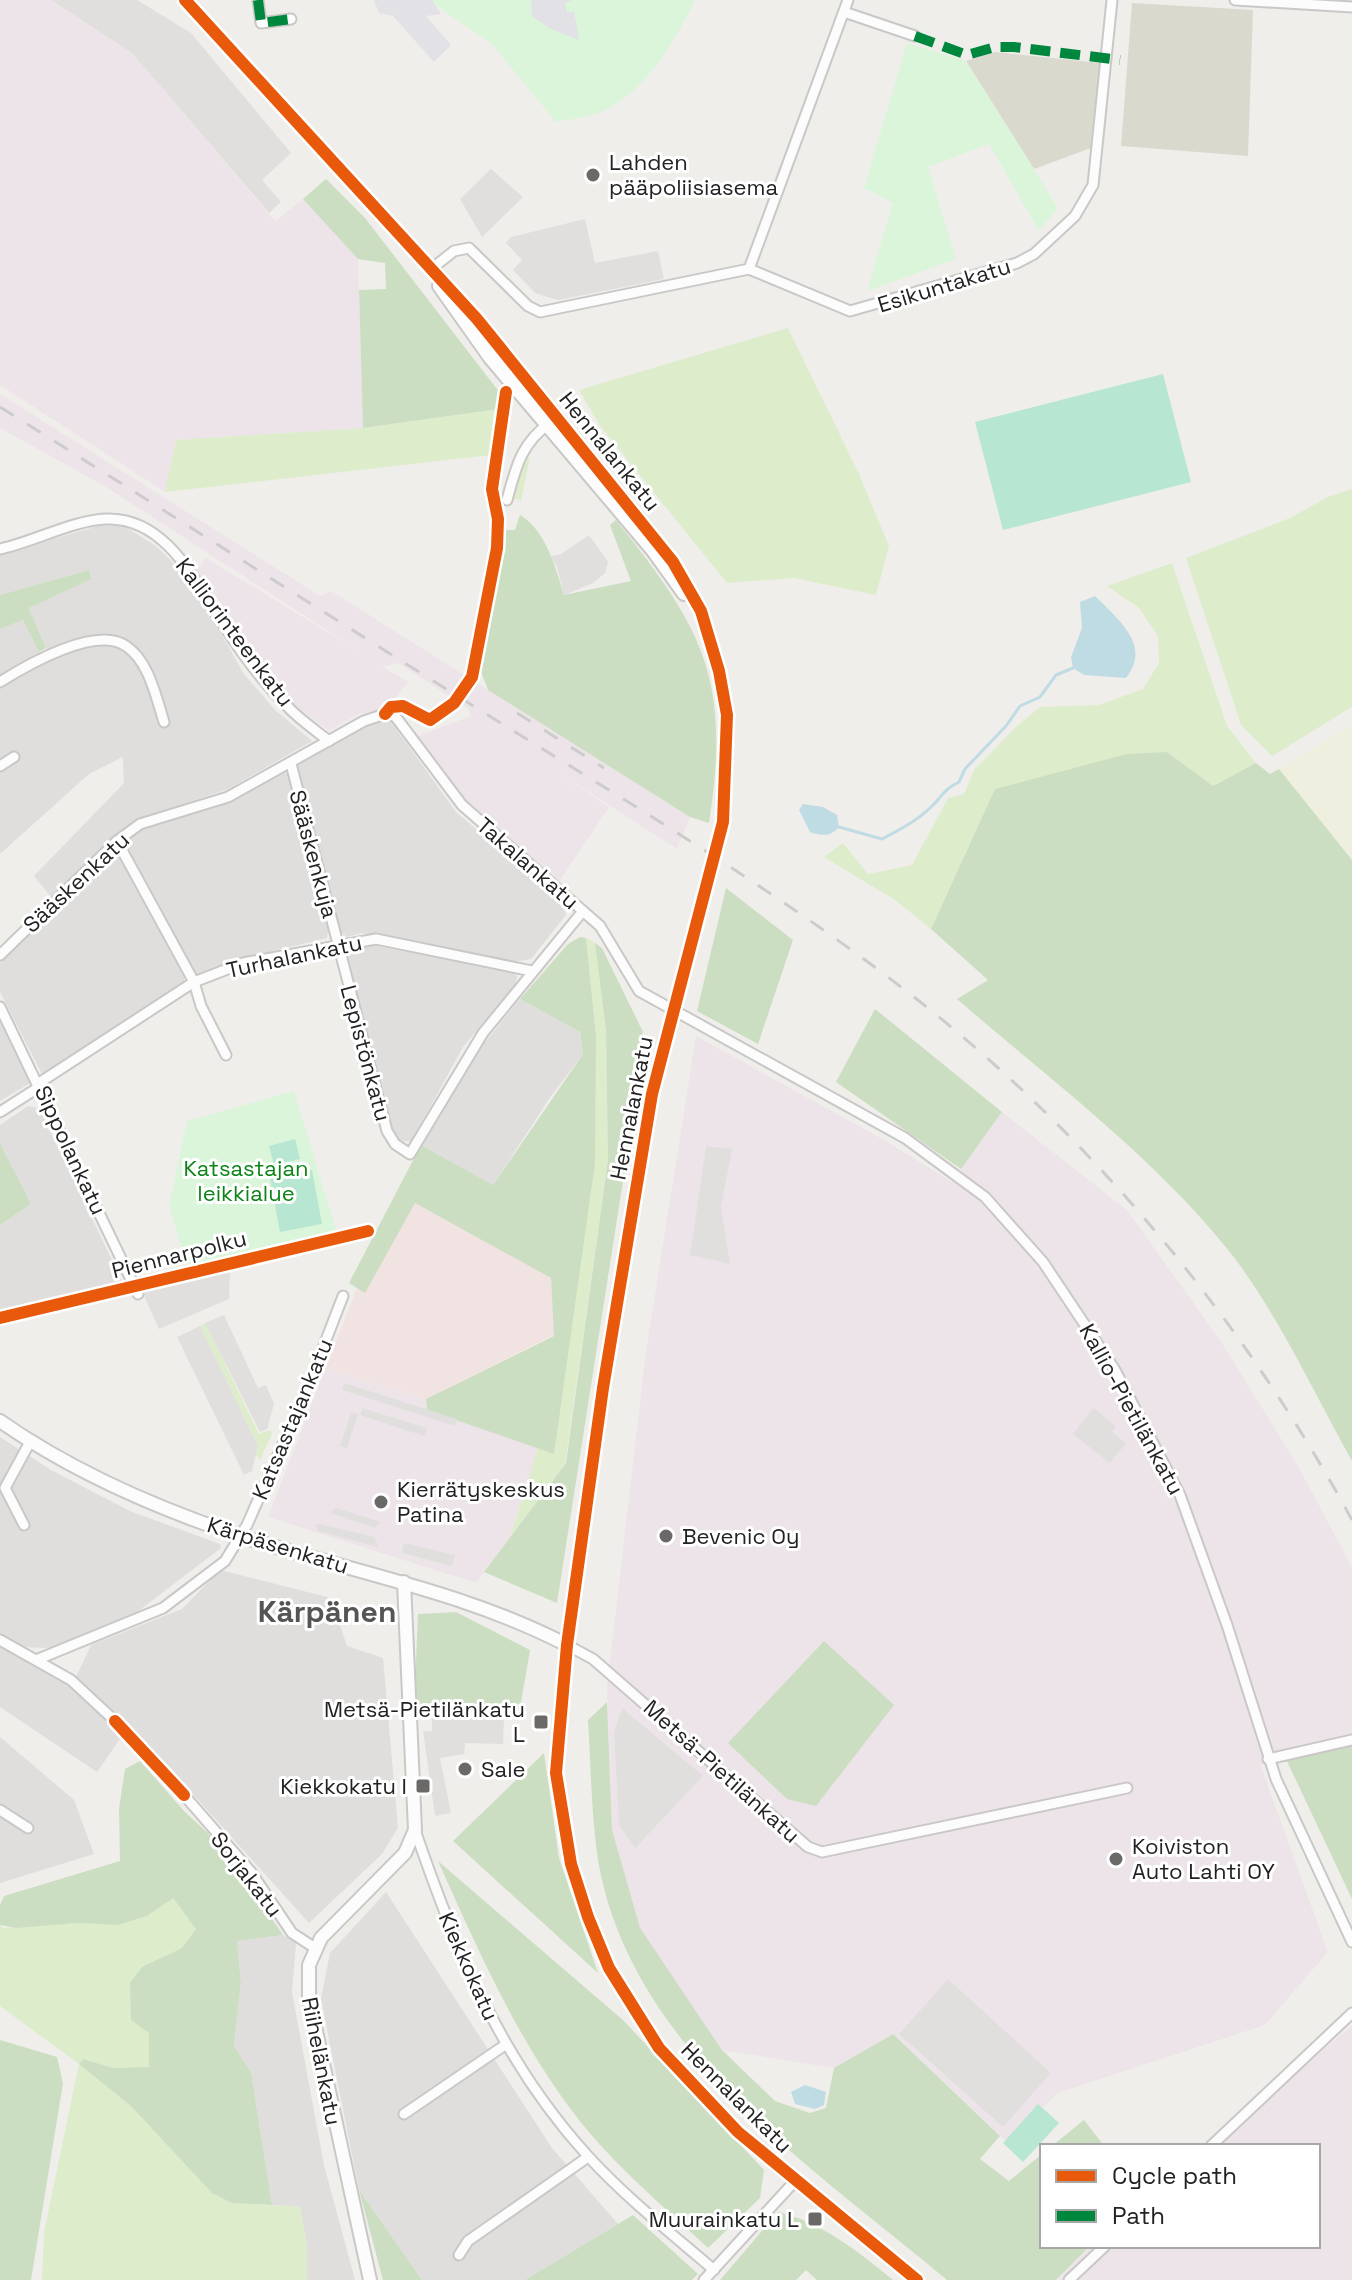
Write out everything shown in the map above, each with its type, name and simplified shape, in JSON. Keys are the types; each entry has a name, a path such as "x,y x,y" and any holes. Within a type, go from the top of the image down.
{"street":[{"name":"Hennalankatu","path":"185,0 430,270 453,310 552,422 653,551 681,589 712,644 727,715 723,822 671,1009 652,1094 608,1357 567,1645 556,1773 571,1864 609,1968 659,2048 692,2086 795,2181 917,2280"},
{"path":"258,0 261,23 291,19"},
{"path":"430,270 454,251 469,248 528,306 540,312 749,269 848,0"},
{"name":"Esikuntakatu","path":"749,269 850,311 1017,263 1034,254 1075,216 1093,185 1112,0"},
{"path":"1235,0 1352,7"},
{"path":"844,12 915,36"},
{"path":"507,500 520,453 552,422"},
{"name":"Kalliorinteenkatu","path":"0,549 103,519 127,520 147,530 191,570 224,626 286,706 329,741"},
{"path":"0,682 24,666 79,644 116,640 128,647 142,663 164,722"},
{"name":"Sääskenkatu","path":"0,955 117,841 140,824 228,797 364,721 385,714"},
{"name":"Takalankatu","path":"385,714 402,722 462,805 583,911 615,946 639,991 671,1009"},
{"path":"0,766 14,757"},
{"name":"Sääskenkuja","path":"291,764 337,944"},
{"path":"117,841 194,982 201,1006 226,1055"},
{"path":"532,971 583,911"},
{"name":"Turhalankatu","path":"0,1112 194,982 243,963 376,939 532,971"},
{"name":"Lepistönkatu","path":"337,944 387,1131 395,1144 410,1154 463,1063 532,971"},
{"name":"Sippolankatu","path":"0,1007 138,1294"},
{"name":"Kallio-Pietilänkatu","path":"671,1009 905,1138 985,1197 1043,1262 1115,1370 1180,1495 1227,1625 1268,1759 1352,1942"},
{"name":"Katsastajankatu","path":"36,1660 163,1608 225,1561 240,1536 307,1389 343,1296"},
{"name":"Kärpäsenkatu","path":"0,1421 78,1471 240,1536 479,1605 567,1645"},
{"path":"24,1525 5,1488 30,1442"},
{"name":"Kiekkokatu","path":"404,1582 415,1830 459,1951 505,2045 588,2157 714,2270"},
{"path":"0,1640 71,1680 115,1721"},
{"name":"Metsä-Pietilänkatu","path":"567,1645 593,1659 808,1847 822,1852 1127,1788"},
{"path":"1268,1759 1352,1740"},
{"name":"Sorjakatu","path":"184,1795 251,1872 292,1933 315,1948"},
{"path":"0,1810 28,1828"},
{"path":"315,1948 405,1853 415,1830"},
{"name":"Riihelänkatu","path":"315,1948 307,1982 309,1999 370,2280"},
{"path":"1213,2144 1352,2013"},
{"path":"404,2114 505,2045"},
{"path":"459,2255 468,2241 588,2157"},
{"path":"704,2280 795,2181"},
{"path":"1069,2280 1103,2248"}],"shaded area":[{"path":"0,0 51,0 132,53 275,221 303,199 358,259 363,428 176,440 165,492 0,385"},
{"path":"51,0 137,0 191,33 291,153 262,180 281,202 269,213 132,53"},
{"path":"374,0 432,0 441,14 426,16 451,45 434,62 393,16 379,13"},
{"path":"531,0 572,0 565,3 567,13 574,11 579,40 549,28 532,16"},
{"path":"1132,3 1253,10 1248,156 1121,146"},
{"path":"995,52 1100,63 1091,148 1034,169 966,61"},
{"path":"491,169 523,197 482,237 460,199"},
{"path":"585,219 595,263 658,251 664,279 558,300 535,293 513,270 522,260 506,243 511,237"},
{"path":"0,394 320,596 331,591 690,817 677,849 559,773 609,807 558,883 467,803 418,736 471,716 469,709 398,663 383,667 408,682 387,708 359,714 329,731 290,702 230,623 197,570 206,558 359,651 106,487 0,428"},
{"path":"98,526 124,526 156,546 190,579 244,674 275,710 312,741 228,789 141,818 111,840 52,898 34,876 124,783 123,757 89,774 0,854 0,629 23,620 44,662 51,659 29,608 91,578 89,570 0,595 0,554"},
{"path":"589,535 608,562 605,573 593,583 564,595 551,556 561,554"},
{"path":"389,719 456,812 562,902 566,915 531,959 505,963 362,933 347,937 337,929 296,766 365,722"},
{"path":"282,771 289,775 328,930 327,938 248,957 196,976 124,848 125,840 152,824 227,802"},
{"path":"116,849 186,975 182,985 42,1074 0,992 0,963"},
{"path":"360,943 510,971 517,976 516,984 463,1047 411,1142 400,1140 392,1131 345,956 347,946"},
{"path":"520,999 580,1032 583,1054 551,1096 493,1185 421,1145 468,1063"},
{"path":"0,1012 35,1080 0,1101"},
{"path":"696,1036 886,1141 952,1182 1002,1112 1127,1210 1220,1340 1298,1466 1352,1567 1352,1746 1260,1764 1328,1952 1265,2025 1058,2093 1007,2142 893,2034 834,2068 722,2050 640,1930 612,1830 607,1687 646,1351"},
{"path":"28,1106 39,1108 122,1281 0,1310 0,1225 31,1204 0,1143 0,1125"},
{"path":"706,1146 732,1149 721,1207 730,1264 690,1255"},
{"path":"415,1202 551,1278 554,1335 426,1399 325,1369 357,1288 365,1292"},
{"path":"230,1270 229,1299 159,1329 141,1289"},
{"path":"224,1315 258,1388 266,1385 274,1404 267,1429 260,1432 205,1323"},
{"path":"200,1326 258,1446 252,1471 244,1475 177,1337"},
{"path":"325,1369 426,1399 427,1410 538,1448 510,1537 476,1583 268,1517"},
{"path":"344,1383 457,1419 455,1426 342,1390"},
{"path":"362,1408 427,1428 424,1436 360,1415"},
{"path":"1093,1408 1116,1426 1112,1432 1126,1443 1110,1463 1073,1434"},
{"path":"351,1412 358,1414 347,1448 340,1446"},
{"path":"0,1437 51,1470 130,1511 220,1544 221,1548 129,1618 49,1648 21,1647 16,1654 71,1684 122,1736 97,1772 0,1707"},
{"path":"336,1508 381,1522 375,1528 330,1513"},
{"path":"315,1523 375,1537 378,1547 318,1531"},
{"path":"404,1543 455,1555 452,1566 402,1553"},
{"path":"220,1570 331,1598 347,1646 383,1658 398,1828 382,1854 309,1923 189,1790 76,1677 91,1645 182,1609"},
{"path":"622,1708 703,1776 635,1848 619,1825 614,1732"},
{"path":"432,1717 504,1719 503,1744 465,1743 464,1754 440,1758 451,1813 435,1816 423,1731 432,1731"},
{"path":"0,1737 74,1800 94,1854 0,1883"},
{"path":"386,1892 552,2148 618,2224 525,2280 422,2280 359,2190 321,1999 330,1953"},
{"path":"283,1935 296,1943 292,1992 324,2165 355,2280 307,2280 307,2246 300,2207 272,2205 251,2072 234,2046 241,1983 237,1940"},
{"path":"948,1979 1051,2073 1003,2127 899,2034"},
{"path":"1352,2026 1352,2280 1057,2280 1089,2248 1320,2248 1320,2144 1204,2144"}],"green space":[{"path":"432,0 695,0 668,49 630,93 599,113 556,122 492,44"},
{"path":"907,43 966,61 1058,208 1039,231 989,144 928,167 956,259 867,291 893,203 864,188"},
{"path":"326,179 365,218 500,393 499,409 363,428 359,290 386,289 385,263 358,259 303,199"},
{"path":"788,328 859,474 889,546 876,595 794,578 727,583 601,427 579,390"},
{"path":"1163,374 1191,482 1003,530 975,422"},
{"path":"499,409 491,455 165,492 176,440 363,428"},
{"path":"526,457 530,458 521,501 514,498"},
{"path":"1352,489 1352,707 1272,756 1241,725 1186,558 1290,518 1328,497"},
{"path":"520,515 543,540 564,595 631,581 610,525 616,520 671,594 690,626 704,659 712,693 716,730 709,823 690,817 488,690 480,669 506,530 515,530"},
{"path":"1172,563 1227,726 1256,763 1213,786 1167,752 995,789 931,929 895,900 824,857 843,843 868,874 912,865 948,798 964,794 974,770 1040,707 1099,705 1143,689 1159,663 1158,636 1139,608 1107,586"},
{"path":"89,570 91,579 29,608 46,648 39,652 23,620 0,629 0,595"},
{"path":"1352,725 1352,860 1279,769"},
{"path":"1167,752 1213,786 1256,763 1270,774 1279,769 1352,860 1352,1461 1279,1326 1229,1251 1167,1182 1133,1150 957,999 988,980 931,929 995,789 1127,754"},
{"path":"726,888 793,940 758,1044 697,1011"},
{"path":"580,937 586,938 596,1035 595,1163 554,1454 427,1410 426,1399 554,1336 551,1278 415,1203 365,1293 349,1283 421,1145 493,1185 583,1054 580,1032 520,999 568,944"},
{"path":"586,938 595,943 606,1033 608,1160 565,1464 510,1537 538,1448 554,1454 596,1035"},
{"path":"595,943 602,948 643,1032 627,1098 633,1117 557,1603 484,1572 566,1463 608,1160 606,1031"},
{"path":"875,1009 1002,1112 961,1169 836,1082"},
{"name":"Katsastajan leikkialue","path":"294,1091 337,1233 188,1268 169,1207 187,1121"},
{"path":"295,1139 300,1159 274,1165 269,1146"},
{"path":"0,1143 31,1204 0,1225"},
{"path":"312,1170 322,1224 280,1232 270,1178"},
{"path":"205,1323 259,1434 270,1430 272,1434 260,1460 256,1455 258,1446 200,1326"},
{"path":"456,1612 530,1650 519,1714 414,1711 418,1614"},
{"path":"824,1641 894,1705 816,1806 787,1799 728,1743"},
{"path":"607,1702 612,1830 640,1928 722,2050 775,2101 810,2113 826,2108 834,2068 893,2034 1000,2136 980,2159 1009,2181 1040,2156 1040,2248 1088,2248 1056,2280 947,2280 785,2147 734,2098 687,2045 647,1989 617,1927 598,1860 588,1720"},
{"path":"1352,1746 1352,1899 1286,1759"},
{"path":"544,1753 559,1858 598,1973 453,1841"},
{"path":"140,1761 185,1812 224,1848 283,1935 237,1941 241,1983 234,2046 251,2072 272,2205 232,2203 212,2193 132,2107 79,2064 83,2059 113,2068 149,2067 149,2033 131,2020 130,1983 142,1967 182,1948 196,1929 173,1898 147,1916 118,1925 77,1923 16,1928 0,1925 0,1905 4,1896 120,1861 119,1809 125,1769"},
{"path":"438,1861 623,2020 764,2170 760,2198 708,2248 602,2147 552,2082 509,2011"},
{"path":"172,1897 197,1929 182,1948 142,1967 131,2020 149,2032 149,2067 113,2068 83,2059 79,2064 0,2006 0,1925 3,1928 77,1923 118,1925 147,1916"},
{"path":"0,2040 57,2057 63,2083 31,2280 0,2280"},
{"path":"79,2064 132,2107 232,2203 300,2207 307,2246 307,2280 42,2280 44,2232"},
{"path":"1038,2104 1059,2123 1023,2162 1003,2143"},
{"path":"1084,2120 1102,2144 1054,2144"},
{"path":"359,2190 422,2280 383,2280"},
{"path":"778,2212 824,2231 893,2280 817,2280 806,2270 796,2280 720,2280"},
{"path":"633,2215 698,2274 692,2280 525,2280"}],"water":[{"path":"1095,596 1122,624 1134,644 1136,655 1126,678 1084,675 1073,668 1071,657 1082,628 1080,602"},
{"path":"803,804 823,807 837,815 839,827 826,835 810,832 799,810"},
{"path":"805,2085 826,2092 824,2105 815,2109 795,2104 791,2092"}],"waterway":[{"path":"839,827 882,839 914,821 946,790 959,782 965,769 1006,726 1020,706 1040,697 1056,675 1073,668"}],"railway":[{"path":"0,407 702,849 810,921 914,997 1043,1110 1160,1236 1263,1374 1310,1446 1352,1520"},
{"path":"517,713 604,768"}],"marked path":[{"path":"258,0 261,23 291,19"},
{"path":"915,36 967,55 995,47 1014,47 1120,60"}],"cycle path":[{"path":"185,0 477,319 673,562 701,611 719,671 727,715 723,822 652,1094 603,1388 567,1645 556,1773 571,1864 588,1917 609,1968 659,2048 738,2132 917,2280"},
{"path":"385,714 391,707 403,706 430,720 454,703 472,677 497,548 498,519 492,489 506,392"},
{"name":"Piennarpolku","path":"0,1318 368,1231"},
{"path":"115,1721 184,1795"}],"place":[{"name":"Lahden pääpoliisiasema","path":"593,175"},
{"name":"Kierrätyskeskus Patina","path":"381,1502"},
{"name":"Bevenic Oy","path":"666,1536"},
{"name":"Metsä-Pietilänkatu L","path":"541,1722"},
{"name":"Sale","path":"465,1769"},
{"name":"Kiekkokatu I","path":"423,1786"},
{"name":"Koiviston Auto Lahti OY","path":"1116,1859"},
{"name":"Muurainkatu L","path":"815,2219"}],"district":[{"name":"Kärpänen","path":"327,1612"}]}
